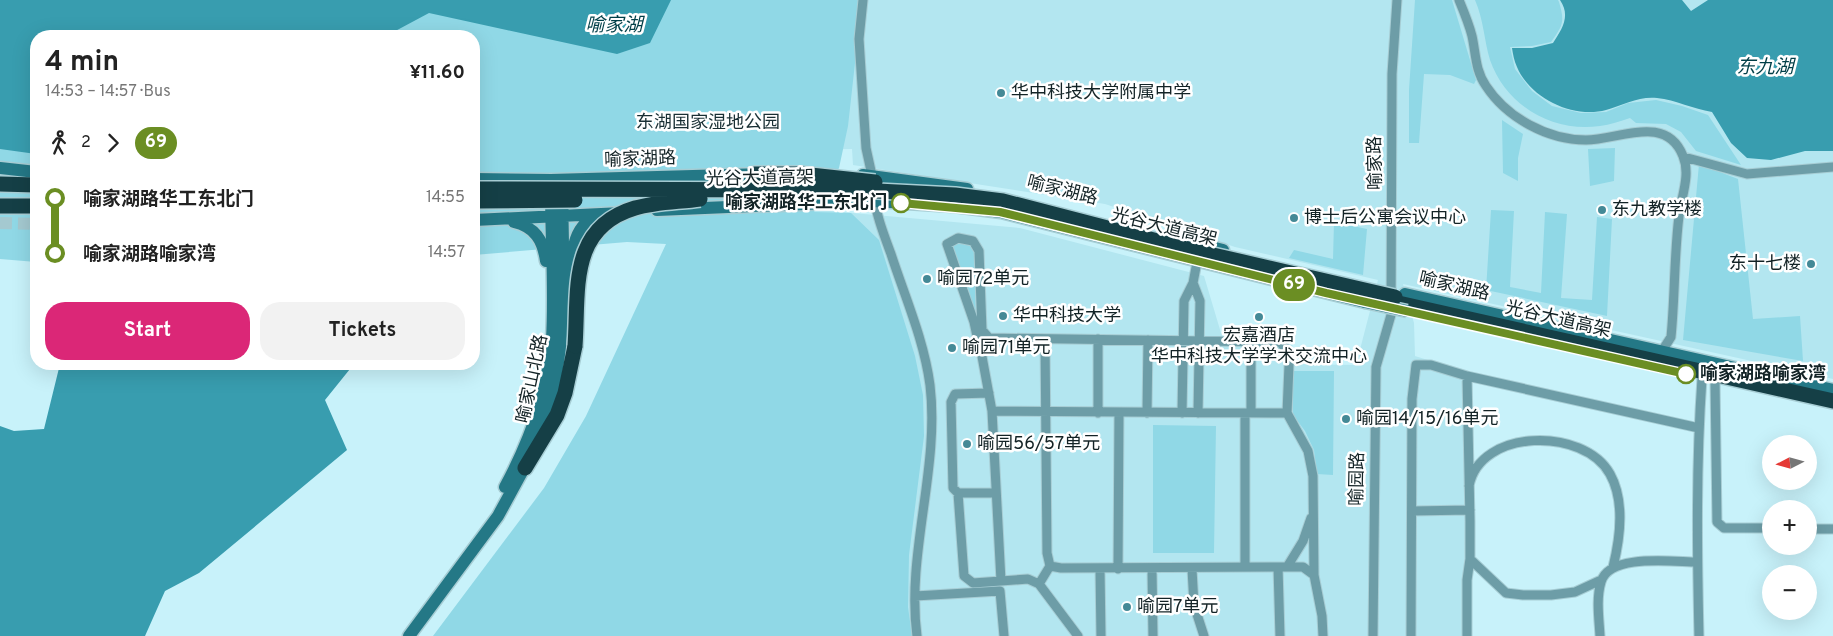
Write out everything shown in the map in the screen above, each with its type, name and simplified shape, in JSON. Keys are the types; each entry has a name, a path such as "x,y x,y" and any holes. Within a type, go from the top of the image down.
{"highway":[{"path":"754,174 801,174 921,184 955,195"},
{"path":"0,184 30,185"},
{"name":"光谷大道高架","path":"480,189 858,190 955,195 1003,202 1343,286 1833,395"},
{"name":"光谷大道高架","path":"480,201 701,199 858,195 954,200 1002,206 1342,290 1833,401"},
{"path":"526,468 557,415 565,393 575,346 579,274 582,257 594,233 612,218 634,209 701,199"},
{"path":"0,206 30,206"}],"main road":[{"path":"0,168 30,171"},
{"name":"喻家湖路","path":"480,179 556,180 796,171 872,175 1001,194 1404,294 1833,390"},
{"name":"喻家山北路","path":"409,636 498,516 526,468 541,431 556,372 558,318 556,180"},
{"name":"喻家湖路","path":"480,220 875,201 954,206 1000,212 1197,262 1407,312 1833,407"},
{"path":"558,318 576,237 583,226 594,218 610,214"},
{"path":"505,220 528,225 541,241 545,252 548,292 558,318"},
{"name":"喻家山北路","path":"400,636 495,505 527,444 543,393 558,318"}],"street":[{"path":"863,0 859,39 866,148 875,201 921,345 930,385 932,420 915,596 917,636"},
{"name":"喻家路","path":"1390,326 1392,74 1396,0"},
{"path":"1459,0 1472,36 1476,63 1486,87 1504,106 1526,124 1553,135 1584,140 1610,138 1646,130 1666,135 1684,157 1686,178 1679,216 1671,337 1662,351"},
{"path":"1684,157 1747,174 1833,167"},
{"path":"989,338 982,330 979,251 972,241 958,238 947,244 974,322 992,411 1001,581"},
{"path":"1182,413 1184,301 1193,283 1197,262"},
{"path":"1193,283 1200,301 1198,413"},
{"name":"喻园路","path":"1373,636 1376,367 1380,348 1390,326"},
{"path":"980,350 983,342 989,338 1280,342 1287,350 1289,365 1288,414 1308,451 1313,476 1314,575 1322,616 1323,636"},
{"path":"1039,584 1050,566 1047,553 1045,339"},
{"path":"1098,339 1098,413"},
{"path":"1147,413 1148,340"},
{"path":"1245,567 1248,413 1252,341"},
{"path":"1411,636 1412,399 1416,365 1431,365 1467,376 1699,428"},
{"path":"1467,376 1470,510 1467,636"},
{"path":"1699,636 1697,562 1699,428 1702,378"},
{"path":"1716,381 1717,522 1724,528 1762,528"},
{"path":"988,393 955,394 951,402 953,488 958,493 964,576 973,583 1028,579 1039,584 1078,636"},
{"path":"992,411 1288,414"},
{"path":"1118,568 1119,413"},
{"path":"1469,486 1471,474 1501,448 1511,444 1526,441 1560,441 1586,452 1600,461 1610,473 1615,485 1620,527 1613,568"},
{"path":"958,493 995,493"},
{"path":"1412,511 1470,510"},
{"path":"1280,636 1283,567 1303,541 1313,511"},
{"path":"1817,529 1833,530"},
{"path":"1470,559 1506,592 1522,595 1552,595 1575,592 1601,580 1613,568 1630,561 1697,562"},
{"path":"1050,566 1100,569 1303,567 1314,575"},
{"path":"1152,568 1153,636"},
{"path":"1192,568 1194,605 1204,636"},
{"path":"1100,569 1100,636"},
{"path":"1600,636 1598,600 1601,580"},
{"path":"915,596 1000,591 1004,636"}],"shaded area":[{"name":"华中科技大学","path":"0,0 1833,0 1833,379 1403,284 1414,323 1415,356 1466,372 1464,636 736,636 797,208 1020,228 1204,276 1221,333 1292,330 1293,364 1356,365 1378,280 1235,247 1105,204 853,165 852,149 610,154 480,41 480,30 30,30"}],"green space":[{"name":"东湖国家湿地公园","path":"0,0 862,0 848,126 839,168 814,212 851,213 879,240 915,356 923,395 924,436 909,555 908,607 912,636 433,636 544,488 586,416 666,244 627,242 480,254 480,30 30,30 30,262 0,259"},
{"path":"1415,0 1452,0 1476,80 1474,84 1450,75 1424,74 1419,143 1409,143 1409,90"},
{"path":"1475,0 1558,0 1562,14 1562,23 1551,42 1532,46 1510,47 1515,69 1532,91 1552,106 1581,113 1606,112 1628,103 1656,100 1682,106 1708,115 1741,165 1696,151 1681,132 1666,124 1636,123 1630,118 1611,124 1582,127 1565,125 1533,113 1507,91 1497,76 1490,60"},
{"path":"1502,120 1523,134 1518,158 1518,181 1503,173"},
{"path":"1615,148 1614,181 1590,186 1588,149"},
{"path":"1699,164 1738,179 1753,319 1800,316 1803,361 1683,340"},
{"path":"1491,210 1514,211 1510,287 1541,293 1545,212 1567,214 1561,298 1592,300 1597,217 1612,219 1607,316 1486,290"},
{"path":"1334,222 1367,229 1363,275 1289,258 1294,250 1333,259"},
{"path":"961,242 974,248 976,323 951,246"},
{"path":"1293,371 1334,371 1333,475 1317,474 1314,450 1305,431 1293,415"},
{"path":"1153,425 1216,426 1214,553 1153,553"}],"water":[{"name":"喻家湖","path":"0,0 671,0 650,43 617,54 429,13 397,30 30,30 30,153 0,149"},
{"name":"东九湖","path":"1560,0 1682,0 1691,11 1708,0 1833,0 1833,151 1805,151 1771,160 1747,158 1731,143 1712,112 1664,99 1644,98 1606,110 1593,112 1567,109 1554,104 1542,97 1523,78 1516,65 1512,48 1532,48 1553,43 1565,17"},
{"path":"59,370 349,370 325,400 347,450 199,573 165,591 145,636 0,636 0,426 14,431 44,429"}],"tunnel":[{"path":"0,223 30,224"}],"bus line":[{"name":"69","path":"901,203 954,206 1000,212 1326,293 1686,374"}],"place":[{"name":"华中科技大学附属中学","path":"1001,93"},
{"name":"喻家湖路华工东北门","path":"901,203"},
{"name":"东九教学楼","path":"1602,210"},
{"name":"博士后公寓会议中心","path":"1294,218"},
{"name":"东十七楼","path":"1811,264"},
{"name":"喻园72单元","path":"927,279"},
{"name":"华中科技大学","path":"1003,316"},
{"name":"宏嘉酒店 华中科技大学学术交流中心","path":"1259,317"},
{"name":"喻园71单元","path":"952,348"},
{"name":"喻家湖路喻家湾","path":"1686,374"},
{"name":"喻园14/15/16单元","path":"1346,419"},
{"name":"喻园56/57单元","path":"967,444"},
{"name":"喻园7单元","path":"1127,607"}]}
